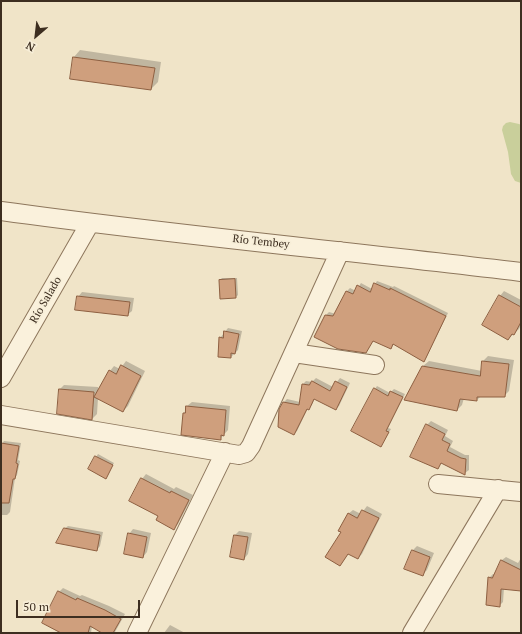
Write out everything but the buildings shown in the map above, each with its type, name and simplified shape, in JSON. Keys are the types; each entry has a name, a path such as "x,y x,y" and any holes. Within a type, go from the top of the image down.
{"street":[{"name":"Río Tembey","path":"1,211 90,223 521,272"},
{"name":"Río Salado","path":"1,378 90,223"},
{"path":"1,415 240,455 246,453 251,446 294,354 340,251"},
{"path":"294,354 375,366"},
{"path":"137,633 224,452"},
{"path":"438,484 514,487"},
{"path":"412,633 514,487"}],"green space":[{"path":"510,122 521,125 521,183 515,181 511,174 508,152 502,130 506,123"}]}
